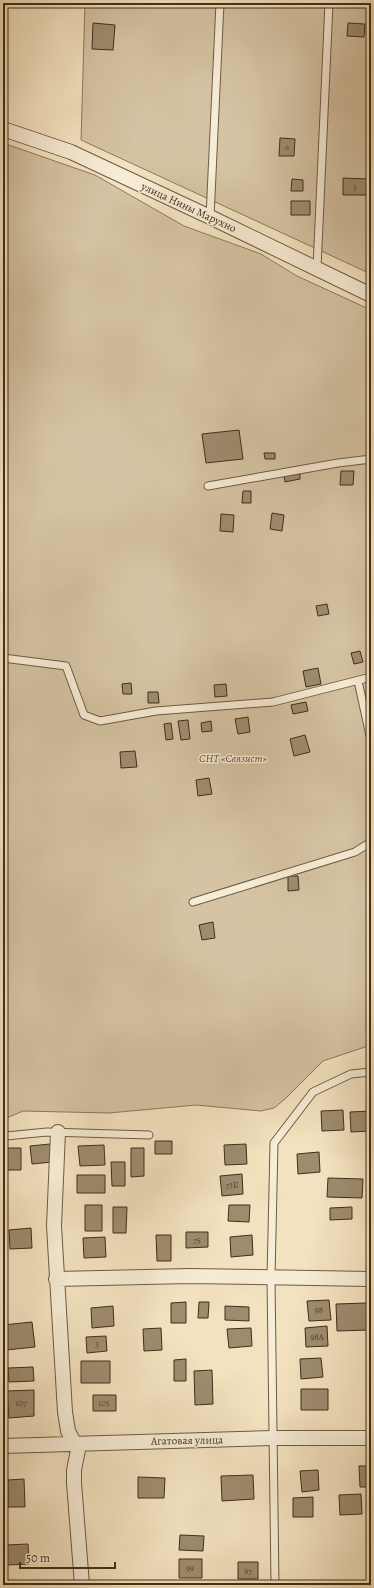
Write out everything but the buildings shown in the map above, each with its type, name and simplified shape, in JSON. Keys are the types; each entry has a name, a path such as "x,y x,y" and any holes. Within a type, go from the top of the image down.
{"street":[{"name":"улица Нины Марухно","path":"3,129 71,152 371,295"},
{"path":"58,1132 54,1226 56,1279 65,1412 68,1431 78,1450 74,1470 74,1483 82,1585"},
{"path":"56,1279 190,1276 371,1279"},
{"name":"Агатовая улица","path":"3,1446 274,1438 371,1438"}],"lane":[{"path":"210,217 220,3"},
{"path":"317,268 329,3"},
{"path":"208,486 338,463 371,459"},
{"path":"3,658 66,666 84,715 100,721 156,710 274,702 371,677"},
{"path":"358,681 371,740"},
{"path":"193,902 355,852 371,842"},
{"path":"274,1585 274,1438 271,1278 274,1143 313,1092 351,1074 371,1072"},
{"path":"3,1140 6,1136 58,1132 149,1134"}],"green space":[{"path":"85,3 371,3 371,274 81,140"},
{"name":"СНТ «Связист»","path":"3,143 95,175 184,226 261,254 297,276 371,310 371,1045 323,1061 274,1108 261,1111 196,1105 109,1113 23,1111 9,1117 3,1122"}]}
